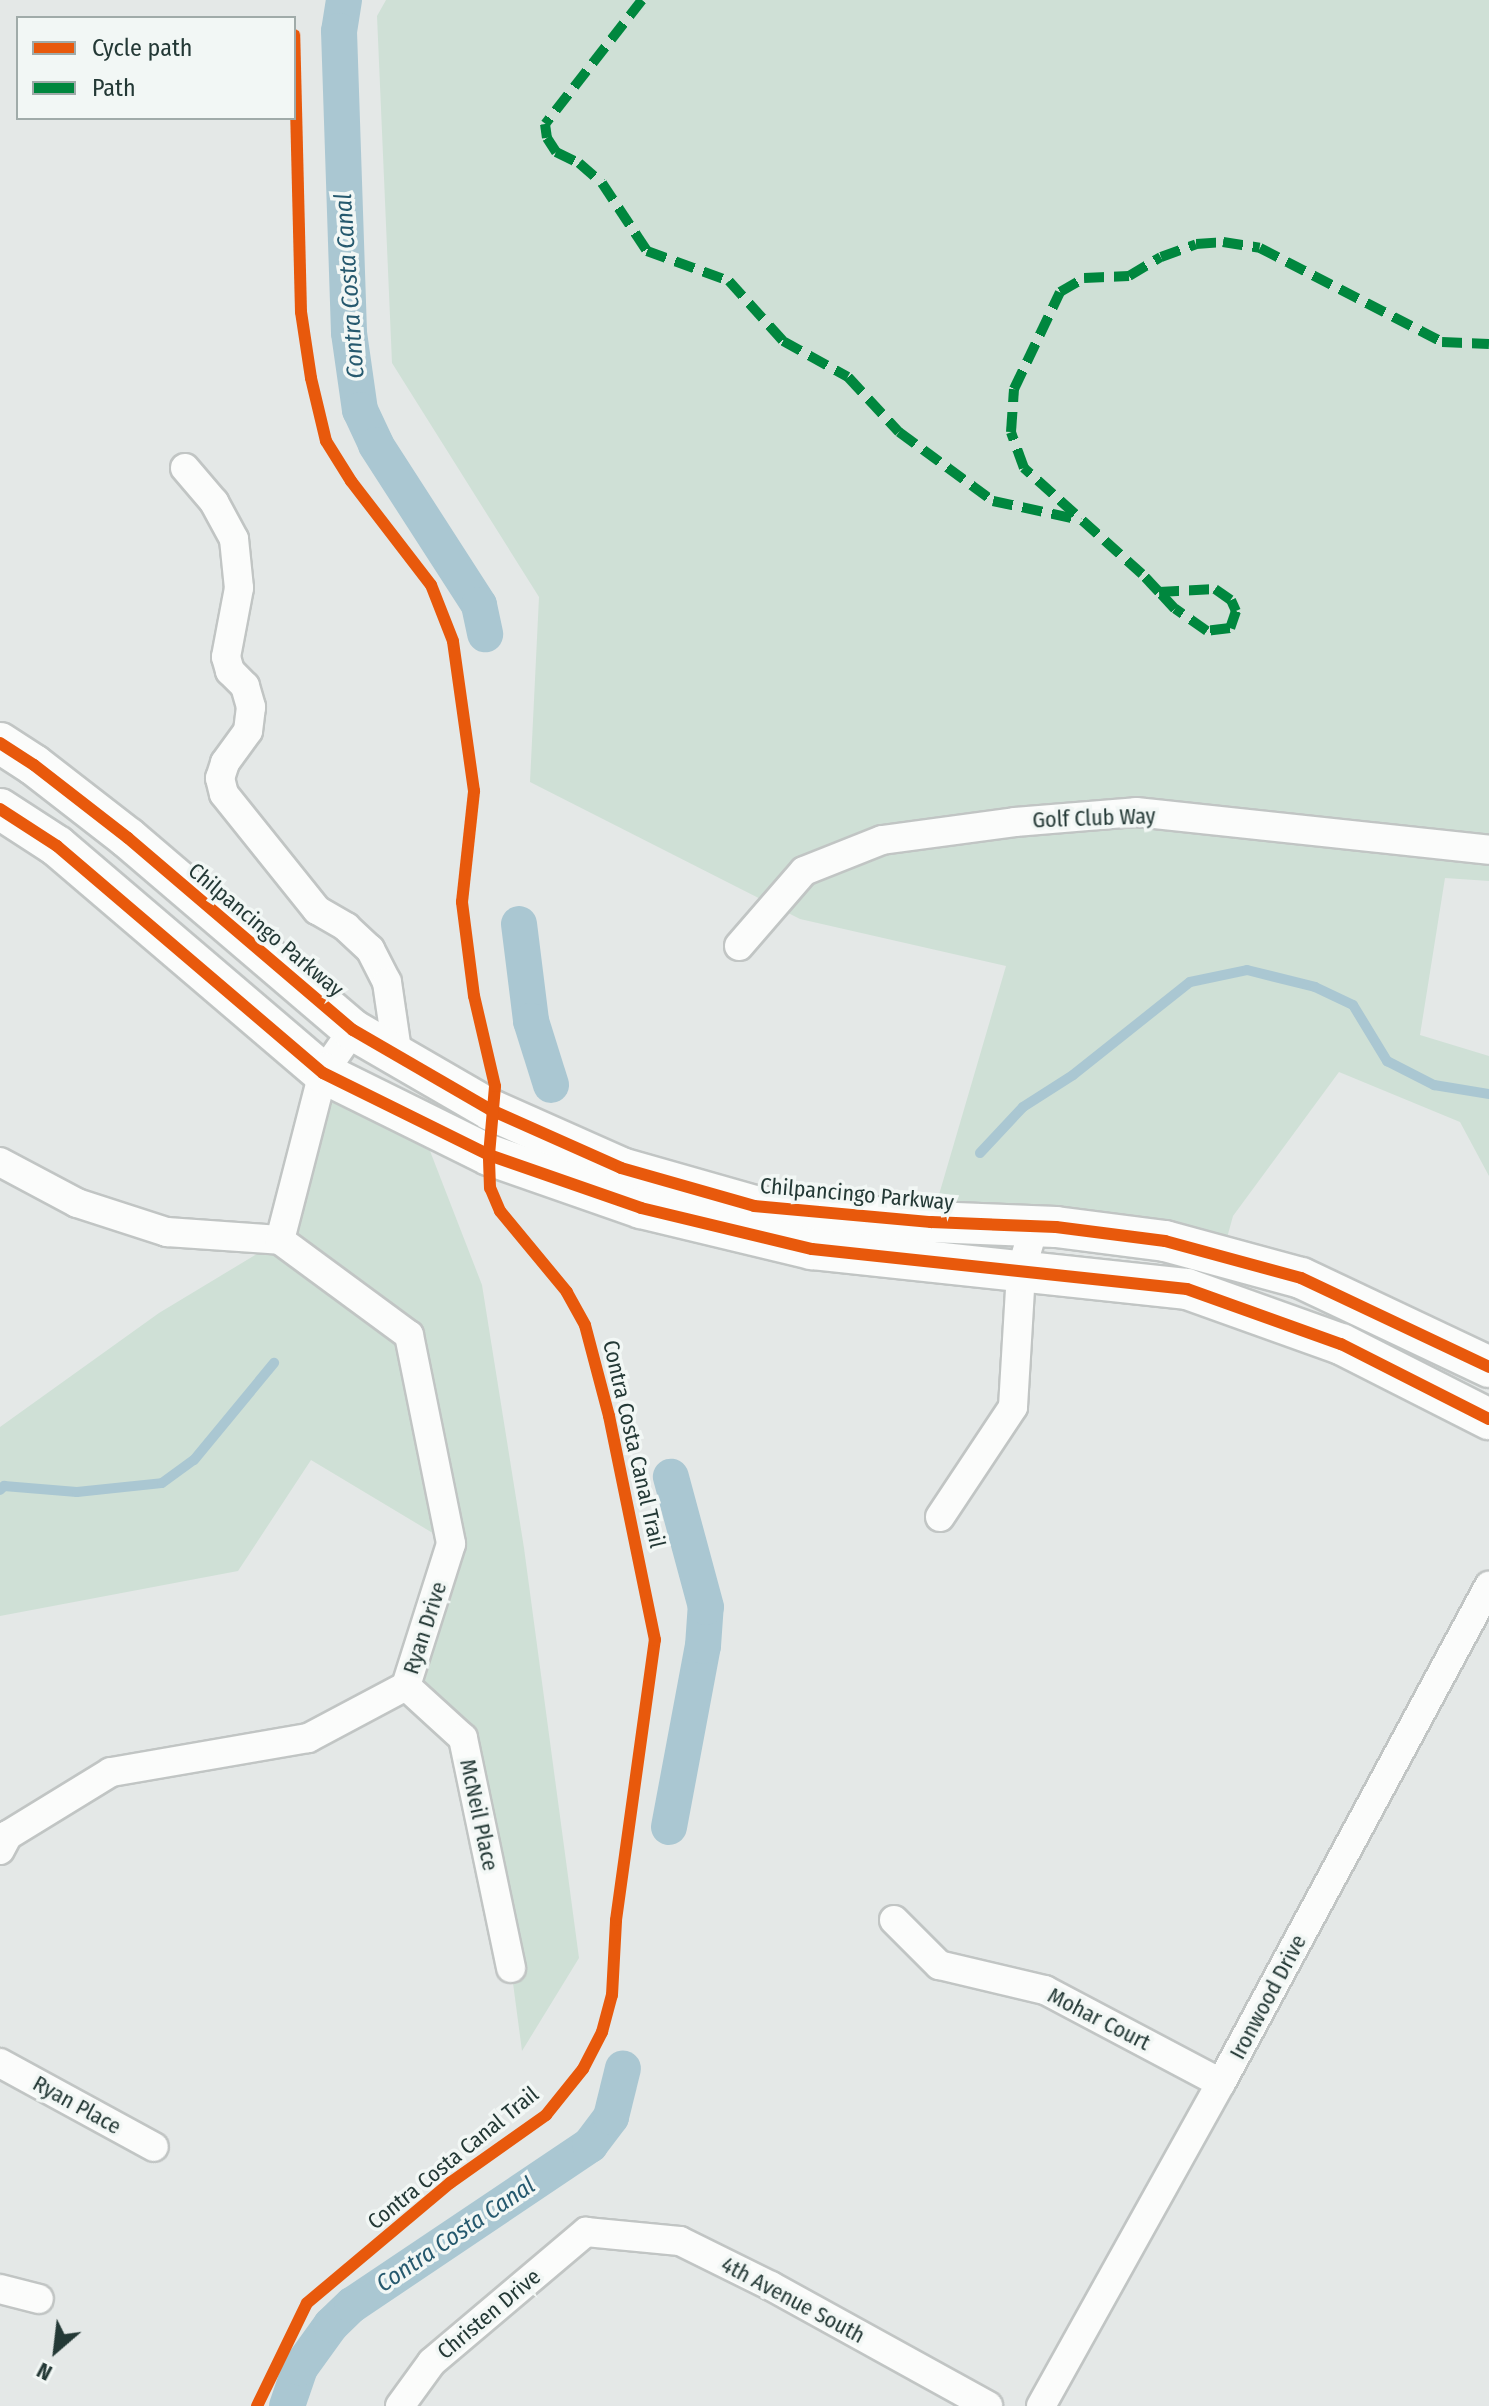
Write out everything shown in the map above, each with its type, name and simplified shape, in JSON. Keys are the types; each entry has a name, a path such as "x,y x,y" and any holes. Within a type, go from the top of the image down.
{"street":[{"path":"185,468 214,502 234,539 239,588 226,657 230,671 245,686 251,707 248,731 225,763 220,778 224,794 317,910 346,927 370,949 387,982 398,1057"},
{"name":"Chilpancingo Parkway","path":"0,743 34,765 128,838 353,1030 491,1110 621,1168 754,1206 931,1222 1034,1227 1165,1241 1301,1278 1489,1367"},
{"path":"0,809 57,846 323,1073 489,1155 641,1208 812,1249 1187,1289 1341,1344 1489,1419"},
{"name":"Golf Club Way","path":"739,946 804,871 882,840 1015,822 1136,812 1489,850"},
{"path":"0,1162 77,1203 167,1232 280,1240 323,1073 353,1030"},
{"path":"940,1517 1013,1407 1021,1271 1034,1227"},
{"name":"Ryan Drive","path":"0,1850 8,1835 111,1772 308,1738 406,1686 451,1544 409,1335 280,1240"},
{"name":"Ironwood Drive","path":"1041,2406 1221,2083 1489,1586"},
{"name":"McNeil Place","path":"406,1686 463,1738 511,1968"},
{"name":"Mohar Court","path":"894,1920 939,1965 1045,1990 1221,2083"},
{"name":"Ryan Place","path":"0,2063 154,2147"},
{"name":"Christen Drive","path":"400,2406 432,2362 586,2232"},
{"name":"4th Avenue South","path":"586,2232 680,2241 771,2286 988,2406"},
{"path":"0,2289 39,2299"}],"green space":[{"path":"386,0 1489,0 1489,881 1445,878 1420,1035 1489,1056 1489,1176 1460,1122 1339,1072 1233,1216 1222,1256 931,1222 1006,966 800,919 530,782 539,597 392,363 377,16"},
{"path":"323,1073 418,1120 482,1285 524,1548 579,1958 522,2051 511,1968 463,1738 406,1686 451,1544 311,1460 238,1571 0,1616 0,1427 159,1313 280,1240"}],"waterway":[{"name":"Contra Costa Canal","path":"344,0 339,31 349,333 360,410 376,445 479,605 485,634"},
{"name":"Contra Costa Canal","path":"519,924 531,1021 551,1085"},
{"path":"980,1153 1023,1107 1073,1075 1190,982 1247,970 1315,987 1353,1005 1387,1061 1434,1085 1489,1094"},
{"path":"0,1490 4,1486 77,1492 162,1483 194,1460 274,1363"},
{"name":"Contra Costa Canal","path":"669,1827 703,1646 706,1607 671,1477"},
{"name":"Contra Costa Canal","path":"287,2406 300,2368 331,2325 352,2305 590,2145 611,2117 623,2068"}],"marked path":[{"path":"642,0 545,124 547,138 556,152 579,163 602,183 647,251 729,281 783,341 848,377 899,432 993,501 1081,520"},
{"path":"1159,592 1215,589 1231,600 1236,611 1230,628 1207,631 1175,609 1142,574 1024,468 1011,432 1014,389 1060,292 1084,278 1129,276 1161,257 1196,244 1223,242 1260,248 1442,342 1489,344"}],"cycle path":[{"name":"Contra Costa Canal Trail","path":"257,2406 307,2303 450,2183 546,2115 583,2069 602,2032 612,1995 616,1920 655,1640 609,1416 585,1325 567,1292 500,1211 490,1188 489,1155 495,1086 474,996 462,902 474,791 453,641 431,585 351,481 326,441 311,378 301,312 296,114"},
{"path":"0,743 34,765 128,838 353,1030 491,1110 621,1168 754,1206 931,1222 1056,1227 1165,1241 1301,1278 1489,1367"},
{"path":"0,809 57,846 323,1073 489,1155 641,1208 812,1249 1187,1289 1341,1344 1489,1419"}]}
